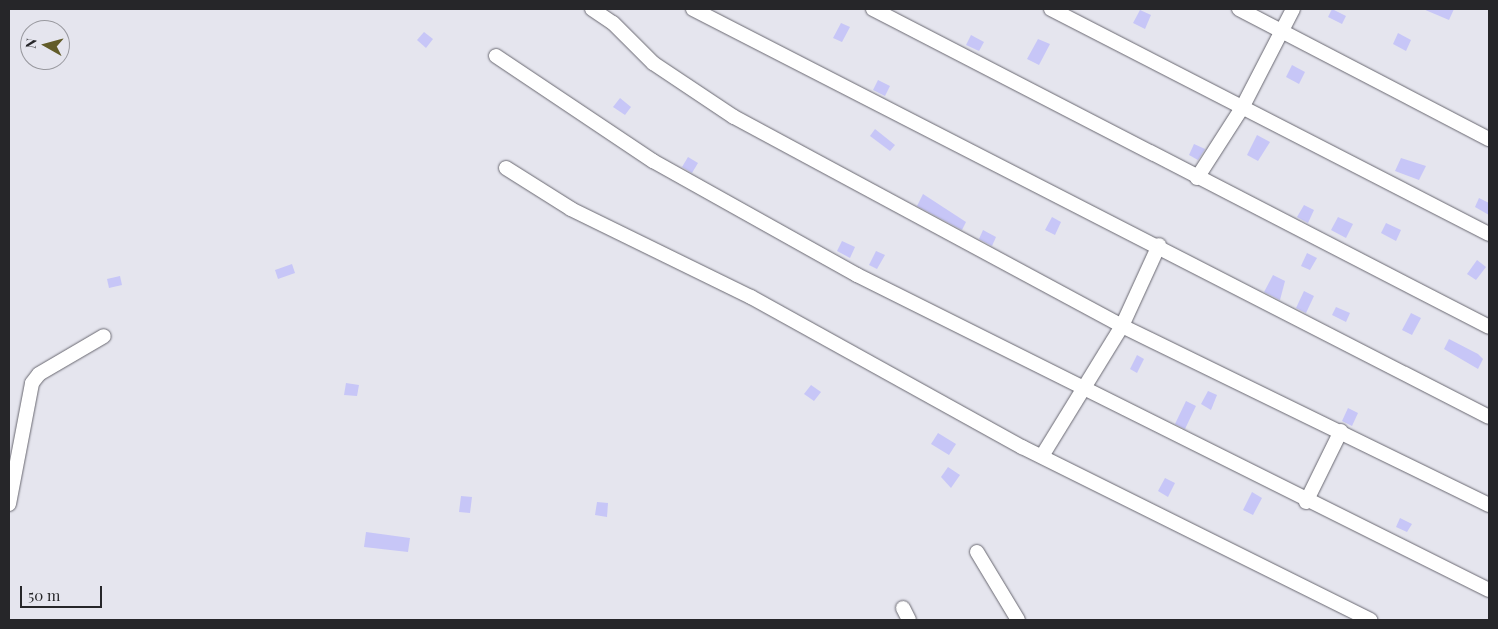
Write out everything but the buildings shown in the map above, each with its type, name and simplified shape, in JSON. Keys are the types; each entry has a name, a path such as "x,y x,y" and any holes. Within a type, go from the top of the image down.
{"street":[{"path":"592,9 613,23 652,63 734,117 1122,326 1489,505"},
{"path":"693,9 1159,245 1489,418"},
{"path":"873,9 1489,327"},
{"path":"1051,9 1489,234"},
{"path":"1239,9 1489,139"},
{"path":"1198,178 1242,108 1284,32 1293,9"},
{"path":"496,56 670,171 857,274 1086,386 1306,502 1489,590"},
{"path":"506,168 571,210 750,297 1042,456 1370,620"},
{"path":"1042,456 1122,326 1159,245"},
{"path":"9,504 32,384 39,374 104,336"},
{"path":"1306,502 1342,432"},
{"path":"976,552 1018,620"}]}
